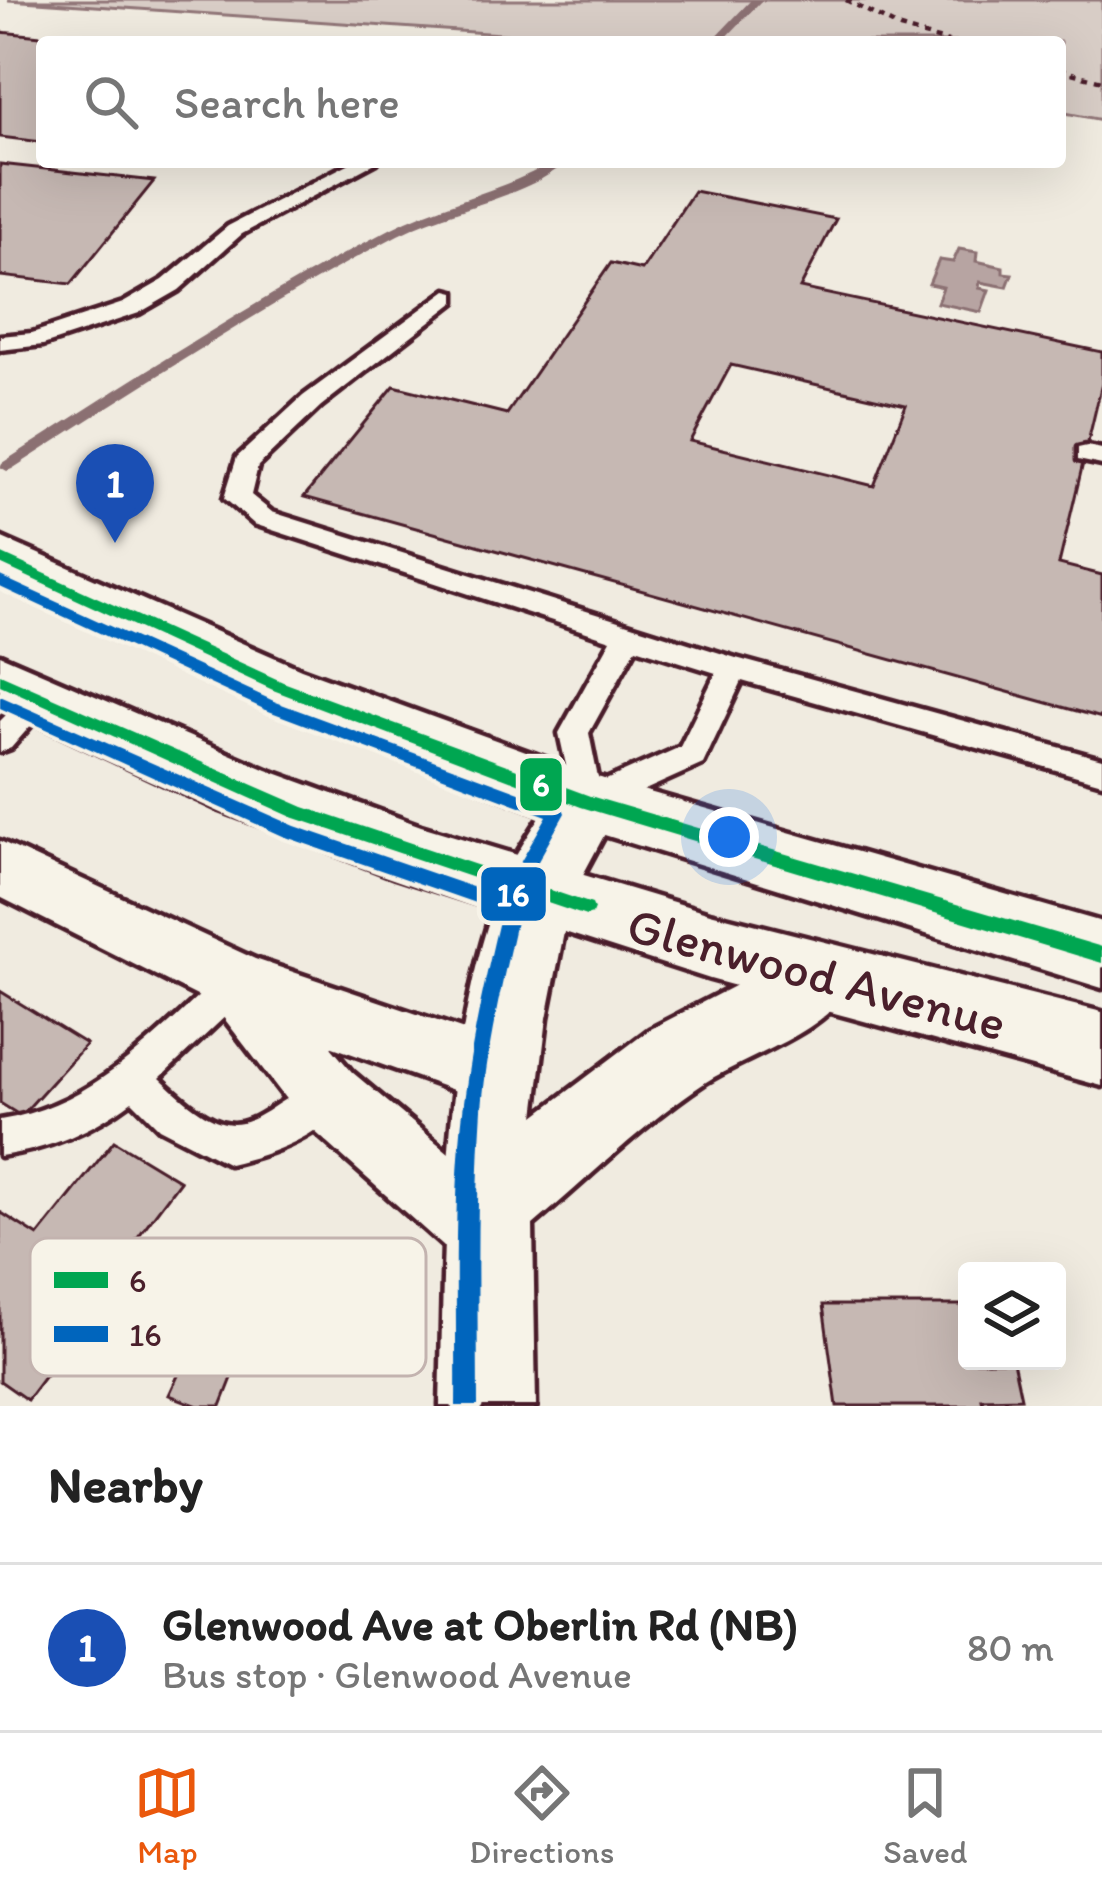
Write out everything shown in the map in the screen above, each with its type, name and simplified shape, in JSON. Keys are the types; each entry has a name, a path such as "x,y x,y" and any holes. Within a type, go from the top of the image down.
{"main road":[{"name":"Glenwood Avenue","path":"0,559 278,686 587,802 1102,955"},
{"name":"Glenwood Avenue","path":"4,699 298,812 535,893 818,976 1102,1049"},
{"path":"488,1406 489,1220 498,1073 535,893 587,802"},
{"path":"489,1220 678,1057 734,1030 818,976"}],"street":[{"path":"8,883 237,983 498,1073"},
{"path":"237,983 327,1096 489,1220"}],"lane":[{"path":"0,343 52,336 130,308 171,285 236,230 355,168"},
{"path":"447,297 312,400 246,463 237,498 263,518 628,636 1102,771"},
{"path":"628,636 574,734 587,802 692,755 734,668"},
{"path":"0,1138 34,1137 95,1106 237,983"},
{"path":"132,1075 172,1115 229,1145 267,1137 327,1096"}],"path":[{"path":"846,0 900,28 927,36"},
{"path":"1066,72 1102,81"}],"shaded area":[{"path":"8,0 1102,0 1102,120 1066,113 1066,36 532,36"},
{"path":"959,249 977,252 976,261 1012,274 1007,287 980,282 979,288 989,290 981,312 937,303 943,287 929,284 939,260 953,262"}],"building":[{"path":"0,32 41,36 36,36 36,141 0,137"},
{"path":"0,164 154,181 71,284 0,276"},
{"path":"694,191 836,219 800,288 1102,352 1102,383 1059,564 1102,575 1102,718 304,497 394,386 507,414 611,263 642,270","holes":["731,365 906,405 874,486 690,441"]},
{"path":"0,991 86,1044 21,1116 0,1103"},
{"path":"114,1141 180,1181 137,1238 30,1238 30,1376 45,1376 27,1400 0,1381 0,1212 38,1236"},
{"path":"823,1305 958,1305 958,1370 1015,1370 1021,1398 982,1399 984,1406 837,1406"},
{"path":"178,1376 233,1376 221,1406 198,1406 169,1395"}],"waterway":[{"path":"722,36 757,0"},
{"path":"7,466 349,256 420,220 551,168"}],"transit line":[{"name":"6","path":"0,558 278,686 587,802 1102,955"},
{"name":"16","path":"0,581 271,706 557,813 515,887 486,1015 473,1105 468,1204 467,1406"},
{"name":"6","path":"0,679 298,812 586,909"},
{"name":"16","path":"0,702 289,831 528,914"}],"place":[{"name":"Glenwood Ave at Oberlin Rd (NB)","path":"115,543"}]}
